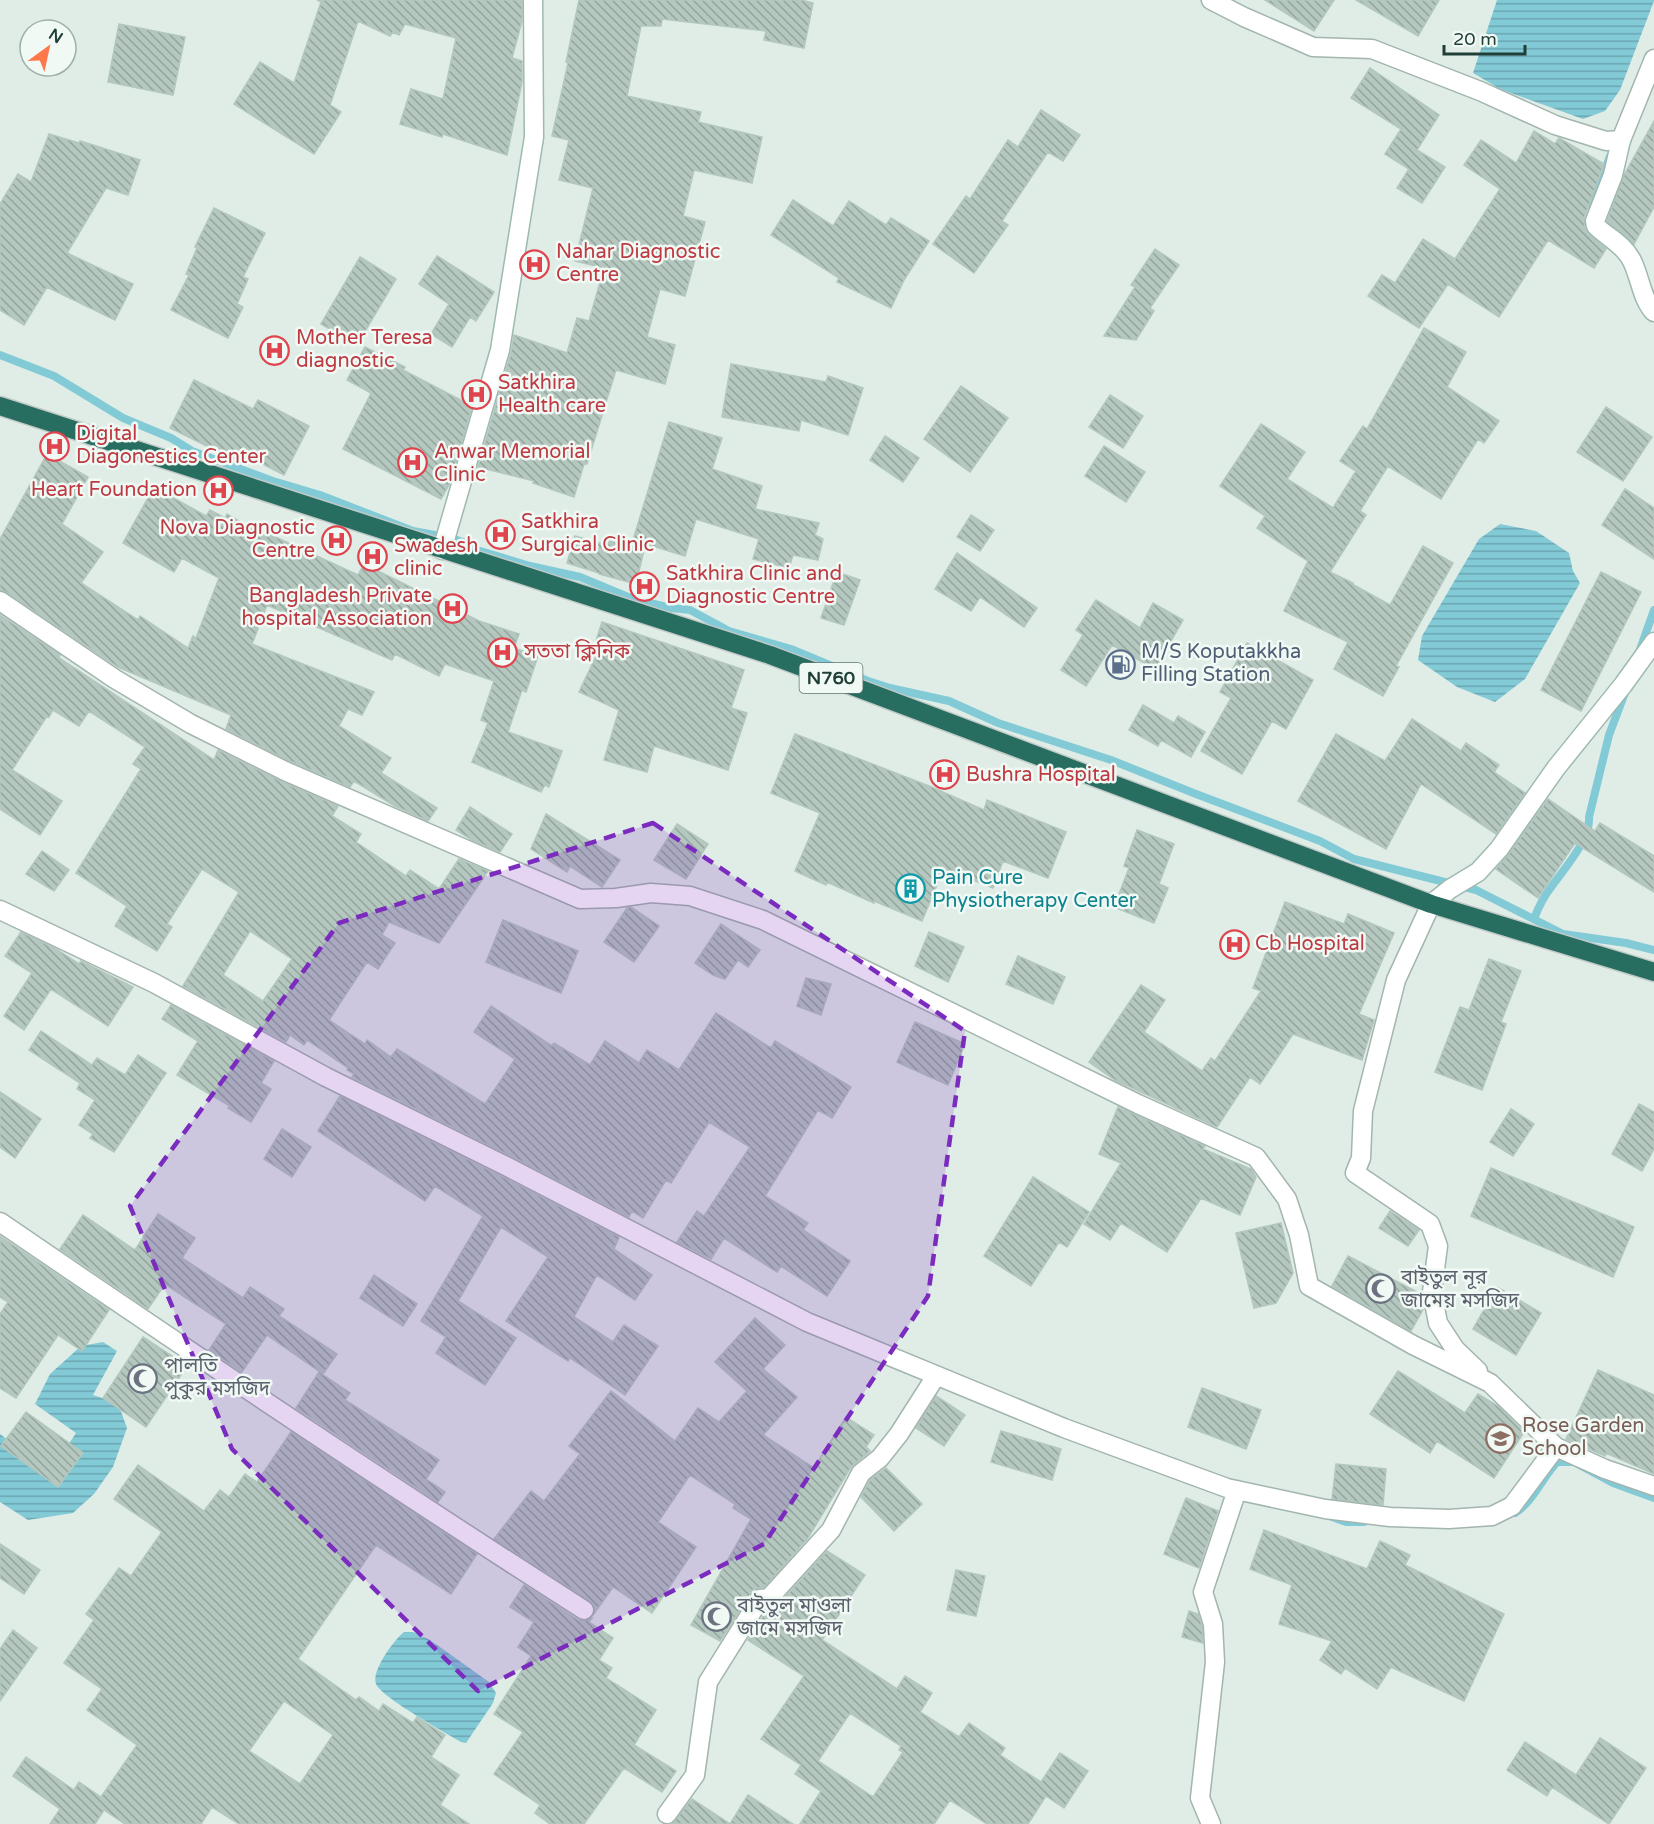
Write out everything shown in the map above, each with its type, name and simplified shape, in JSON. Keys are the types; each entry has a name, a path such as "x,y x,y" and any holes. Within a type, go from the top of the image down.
{"highway":[{"name":"N760","path":"0,406 770,655 1431,904 1654,972"}],"street":[{"path":"442,550 500,350 534,137 534,0"},
{"path":"1211,0 1313,47 1372,49 1480,91 1555,125 1606,141 1621,140"},
{"path":"1654,59 1621,140 1616,163 1595,221 1596,226 1617,242 1630,257 1647,305 1654,312"},
{"path":"0,601 115,679 191,724 295,776 580,899 616,898 651,893 690,896 764,920 1128,1100 1256,1157 1287,1199 1299,1235 1309,1286 1413,1345 1490,1383"},
{"path":"1654,642 1623,685 1556,768 1499,849 1478,872 1431,904 1396,980 1363,1111 1361,1158 1355,1173 1430,1224 1438,1246 1432,1292 1438,1323 1455,1349 1556,1447 1605,1469 1654,1486"},
{"path":"0,910 154,983 326,1077 507,1166 807,1322 1129,1453 1227,1488 1325,1509 1390,1517 1449,1520 1492,1516 1512,1506 1556,1447"},
{"path":"0,1222 426,1509 584,1610"},
{"path":"667,1814 694,1775 708,1683 760,1599 769,1598 831,1530 861,1473 880,1458 936,1376"},
{"path":"1211,1824 1200,1798 1215,1662 1213,1624 1203,1592 1237,1491"}],"highlighted area":[{"path":"653,823 965,1031 928,1296 764,1544 478,1691 232,1449 130,1206 339,923"}],"water":[{"path":"1497,0 1654,1 1620,90 1605,111 1583,119 1500,89 1473,73"},
{"path":"1500,524 1536,531 1569,553 1573,571 1580,583 1525,679 1495,702 1457,687 1418,660 1422,636 1479,539"},
{"path":"103,1342 117,1351 93,1395 118,1403 127,1428 113,1467 94,1494 73,1513 28,1520 0,1502 0,1434 50,1472 76,1433 35,1404 50,1374 81,1346"},
{"path":"404,1632 413,1632 430,1640 489,1682 496,1693 493,1703 466,1743 401,1706 380,1690 376,1684 375,1678 380,1664"}],"building":[{"path":"317,0 522,0 522,21 512,58 522,61 522,82 507,155 443,134 442,137 400,124 411,89 443,99 456,38 405,24 399,35 393,32 390,36 358,21 330,105 341,112 314,154 234,104 260,62 294,83 321,2"},
{"path":"579,0 801,0 813,3 804,48 764,40 766,31 662,19 661,26 641,26 627,96 701,112 698,122 762,137 752,183 694,170 683,216 705,222 685,296 660,289 647,337 675,345 665,384 616,370 587,464 584,464 574,497 533,483 534,481 478,467 511,353 514,335 567,353 577,318 589,321 604,268 575,261 593,188 559,180 569,140 552,136"},
{"path":"1265,0 1334,0 1314,31"},
{"path":"1356,0 1439,0 1418,36"},
{"path":"119,24 185,37 173,95 108,82"},
{"path":"1370,68 1439,115 1417,150 1445,167 1422,203 1397,188 1409,169 1385,154 1401,129 1351,98"},
{"path":"1041,110 1080,135 1063,161 1048,152 1002,221 1008,225 974,273 933,244 966,196 970,199 1008,140 1018,147"},
{"path":"1654,121 1654,207 1634,244 1607,221 1624,175"},
{"path":"1534,131 1555,144 1559,138 1604,164 1584,218 1588,234 1606,249 1594,268 1548,240 1499,317 1448,284 1419,328 1368,296 1382,275 1395,283 1423,239 1455,259 1500,189 1464,165 1481,140 1516,163"},
{"path":"49,134 140,160 128,195 106,188 67,253 133,284 115,320 47,287 24,325 0,310 0,204 18,174 31,182"},
{"path":"793,200 833,226 849,201 886,225 891,218 929,241 904,280 891,308 837,282 839,278 771,235"},
{"path":"214,208 265,233 243,277 248,279 237,304 243,307 228,338 171,310 189,275 186,274 197,248 195,247"},
{"path":"1155,249 1179,265 1150,308 1154,311 1136,340 1104,336 1135,287 1131,285"},
{"path":"437,256 494,292 476,321 470,317 452,347 431,334 449,304 419,284"},
{"path":"360,257 396,279 357,345 321,324"},
{"path":"1424,328 1466,352 1447,387 1499,421 1484,443 1478,439 1441,499 1388,466 1360,511 1366,515 1330,572 1390,605 1423,546 1453,563 1396,666 1399,667 1383,696 1334,669 1348,642 1284,611 1308,561 1257,528 1265,516 1220,486 1261,424 1305,452 1287,479 1333,508 1356,471 1340,461 1363,426 1367,429"},
{"path":"365,347 405,367 403,370 472,406 450,483 441,499 343,449 371,393 347,380"},
{"path":"731,364 826,382 828,376 863,388 848,435 801,420 799,431 722,417"},
{"path":"194,380 253,409 258,400 309,426 284,475 239,452 235,460 170,428"},
{"path":"961,386 1008,418 970,472 924,439"},
{"path":"1110,395 1143,416 1123,448 1089,427"},
{"path":"1606,407 1652,437 1623,481 1577,452"},
{"path":"669,422 722,438 712,469 762,486 755,509 819,523 815,535 823,539 818,560 793,555 789,568 753,559 759,539 696,519 685,556 633,540"},
{"path":"885,436 919,458 903,482 870,460"},
{"path":"1104,446 1145,472 1126,502 1085,476"},
{"path":"47,454 88,477 62,524 103,552 81,583 138,620 140,616 188,648 193,636 196,638 219,578 182,558 174,572 123,543 154,487 206,516 210,510 225,518 227,514 266,537 267,533 358,575 364,564 479,621 519,634 514,648 538,656 526,692 522,690 508,732 562,751 549,787 545,785 541,792 472,762 488,723 481,720 494,681 445,664 439,676 395,654 392,660 267,605 252,644 374,692 362,715 348,709 339,726 391,758 381,773 437,808 428,821 395,806 354,781 350,787 290,761 226,729 231,715 118,667 0,590 0,539"},
{"path":"1625,489 1654,508 1654,559 1602,525"},
{"path":"971,515 994,530 980,551 957,537"},
{"path":"575,536 606,545 607,540 644,550 636,584 567,563"},
{"path":"957,553 1037,608 1024,627 980,597 971,611 935,589"},
{"path":"837,572 860,580 844,625 821,618"},
{"path":"1601,572 1641,592 1581,711 1541,690"},
{"path":"1096,600 1140,628 1153,603 1183,620 1155,669 1112,645 1086,686 1061,670 1083,635 1076,630"},
{"path":"0,615 60,655 59,658 214,760 218,750 280,781 338,806 332,816 361,834 356,842 406,876 410,870 439,889 459,859 488,871 439,943 389,922 382,935 395,943 378,969 367,962 329,1020 365,1044 367,1040 391,1057 397,1049 485,1104 515,1059 474,1032 491,1006 552,1046 554,1043 590,1065 605,1041 639,1063 647,1050 679,1070 716,1013 771,1048 775,1041 851,1087 832,1118 818,1110 765,1196 808,1223 803,1230 850,1261 827,1296 781,1266 777,1272 724,1238 711,1259 677,1242 697,1211 704,1216 750,1147 709,1122 671,1183 666,1180 643,1218 632,1211 629,1217 352,1077 354,1074 347,1070 348,1068 307,1040 304,1045 290,1035 286,1042 183,986 239,892 202,869 167,924 172,927 157,951 115,926 127,906 76,873 141,769 133,764 145,747 89,711 79,726 53,710 12,770 62,801 40,835 0,809","holes":["250,931 292,959 263,1001 223,975"]},
{"path":"602,622 744,670 731,708 747,713 728,770 654,746 647,772 604,760 619,710 579,692 598,652 593,650"},
{"path":"1247,643 1313,680 1286,729 1272,721 1242,774 1201,751 1231,698 1220,692"},
{"path":"1143,705 1174,723 1178,716 1205,732 1191,757 1161,740 1158,746 1129,730"},
{"path":"1412,719 1461,751 1466,743 1499,765 1494,772 1525,793 1496,834 1421,784 1386,849 1298,801 1336,734 1385,761"},
{"path":"795,734 984,810 987,800 1066,832 1048,878 1003,861 993,888 953,872 950,877 942,873 922,921 795,871 820,813 771,793"},
{"path":"1548,799 1595,831 1600,823 1654,856 1654,892 1575,843 1538,898 1496,869"},
{"path":"470,807 512,834 500,852 456,830"},
{"path":"546,814 620,860 602,887 570,866 567,872 531,849"},
{"path":"677,824 708,844 686,879 654,860"},
{"path":"1137,830 1174,844 1159,884 1168,888 1154,923 1114,907 1129,868 1124,866"},
{"path":"42,851 69,870 54,891 26,874"},
{"path":"1285,902 1344,924 1348,914 1394,933 1359,1014 1374,1020 1362,1060 1293,1034 1260,1084 1250,1077 1217,1127 1115,1080 1089,1062 1141,985 1165,1000 1144,1032 1202,1071 1211,1058 1215,1061 1261,991 1253,988"},
{"path":"631,907 659,926 634,962 604,942 627,908"},
{"path":"503,920 578,951 561,993 486,962"},
{"path":"721,924 760,950 748,967 738,960 725,979 713,975 695,963"},
{"path":"21,932 56,949 79,964 81,961 133,987 108,1026 51,989 24,1030 4,1016 32,973 5,956"},
{"path":"929,932 964,947 948,982 915,966"},
{"path":"1018,956 1065,977 1053,1004 1006,984"},
{"path":"1489,959 1521,971 1501,1022 1506,1024 1482,1090 1435,1072 1460,1007 1469,1010"},
{"path":"806,978 831,984 821,1015 797,1006"},
{"path":"171,1005 274,1061 261,1083 271,1089 251,1122 228,1108 230,1106 177,1075 198,1041 162,1019"},
{"path":"915,1022 965,1044 948,1085 897,1062"},
{"path":"41,1031 92,1065 97,1058 125,1075 138,1055 166,1073 114,1152 90,1138 93,1134 79,1125 95,1100 77,1089 80,1083 29,1050"},
{"path":"0,1092 41,1119 15,1158 0,1147"},
{"path":"340,1096 619,1237 614,1249 652,1275 635,1300 597,1275 574,1317 613,1342 624,1325 658,1346 625,1395 570,1358 568,1361 506,1321 548,1257 501,1227 458,1301 516,1338 485,1385 436,1353 446,1337 421,1321 483,1216 435,1186 425,1201 318,1131"},
{"path":"1639,1104 1654,1112 1654,1149 1642,1171 1612,1154"},
{"path":"1118,1107 1205,1146 1203,1149 1251,1169 1256,1177 1240,1215 1201,1198 1167,1252 1121,1223 1110,1240 1084,1224 1121,1163 1099,1154"},
{"path":"1511,1109 1534,1124 1513,1156 1490,1142"},
{"path":"282,1129 311,1147 292,1177 264,1159"},
{"path":"1491,1168 1634,1227 1613,1277 1471,1216"},
{"path":"1033,1177 1089,1212 1067,1247 1059,1242 1031,1286 984,1256"},
{"path":"1390,1211 1419,1230 1408,1246 1379,1228"},
{"path":"158,1214 195,1238 182,1258 243,1298 250,1287 284,1309 279,1316 337,1354 323,1374 267,1335 242,1372 209,1350 226,1324 165,1284 148,1309 60,1249 83,1215 135,1250"},
{"path":"1281,1223 1293,1273 1276,1303 1254,1308 1236,1233"},
{"path":"0,1236 109,1310 82,1351 58,1335 16,1398 0,1388 0,1314 8,1302 0,1297"},
{"path":"1348,1256 1421,1294 1424,1308 1411,1331 1332,1286"},
{"path":"374,1275 417,1304 403,1326 360,1298"},
{"path":"1497,1287 1541,1313 1516,1355 1473,1329"},
{"path":"755,1318 785,1345 763,1369 797,1397 763,1435 814,1468 846,1417 874,1435 866,1447 870,1451 851,1467 808,1538 764,1587 754,1589 720,1641 691,1625 751,1519 733,1508 735,1504 690,1475 658,1522 696,1547 652,1613 613,1587 594,1614 594,1605 590,1601 494,1539 531,1491 544,1501 580,1454 569,1446 611,1391 675,1441 698,1408 719,1422 747,1391 715,1362"},
{"path":"143,1337 187,1366 146,1427 103,1398"},
{"path":"1598,1370 1654,1395 1654,1474 1566,1439"},
{"path":"1398,1371 1465,1413 1478,1394 1498,1406 1524,1432 1494,1478 1437,1441 1430,1453 1370,1414"},
{"path":"319,1372 350,1393 345,1400 439,1460 426,1479 445,1492 438,1502 296,1408"},
{"path":"1202,1388 1261,1410 1246,1449 1188,1427"},
{"path":"936,1396 965,1415 944,1446 916,1428"},
{"path":"26,1412 83,1453 58,1487 1,1446"},
{"path":"1001,1431 1061,1449 1052,1480 991,1462"},
{"path":"291,1432 477,1554 451,1594 376,1545 298,1659 356,1700 359,1697 379,1711 383,1704 413,1723 417,1717 445,1735 431,1757 459,1775 440,1805 469,1824 239,1824 212,1807 201,1824 125,1824 104,1810 95,1824 50,1824 60,1809 13,1776 26,1757 74,1790 79,1782 101,1797 137,1745 87,1710 102,1689 64,1663 94,1620 86,1614 119,1568 131,1576 162,1532 114,1499 138,1465 204,1511 220,1490 229,1497 245,1474 257,1482","holes":["284,1701 333,1735 300,1784 249,1751"]},
{"path":"1336,1464 1386,1469 1383,1505 1332,1499"},
{"path":"886,1468 922,1504 894,1531 861,1497 870,1480"},
{"path":"1186,1498 1218,1511 1199,1568 1164,1554"},
{"path":"1264,1530 1367,1569 1380,1541 1410,1555 1405,1565 1504,1614 1464,1701 1391,1667 1377,1689 1345,1668 1341,1674 1320,1660 1332,1641 1279,1624 1292,1585 1250,1569"},
{"path":"0,1544 40,1570 24,1594 0,1578"},
{"path":"827,1551 865,1575 822,1640 897,1689 905,1676 932,1693 920,1712 959,1737 969,1723 1005,1748 1000,1755 1041,1782 1060,1753 1088,1771 1064,1808 1046,1796 1028,1824 987,1824 950,1800 934,1824 800,1824 821,1791 795,1774 801,1765 761,1739 804,1676 748,1640 767,1610 777,1606","holes":["850,1713 901,1746 899,1750 903,1752 873,1797 818,1761"]},
{"path":"956,1570 985,1576 976,1616 947,1610"},
{"path":"524,1585 578,1620 584,1621 592,1618 589,1622 613,1638 599,1660 612,1668 606,1678 656,1710 634,1745 676,1771 662,1792 624,1768 584,1824 550,1824 535,1813 540,1805 494,1774 523,1732 494,1714 531,1656 518,1647 534,1622 510,1607"},
{"path":"1189,1611 1198,1614 1202,1626 1203,1643 1182,1637"},
{"path":"13,1630 37,1648 0,1701 0,1649"},
{"path":"1600,1738 1646,1768 1609,1824 1552,1787 1547,1796 1507,1770 1525,1742 1576,1775"},
{"path":"748,1795 793,1824 730,1824"},
{"path":"692,1799 730,1824 672,1824"}],"waterway":[{"path":"1592,206 1610,156"},
{"path":"0,355 54,376 123,418 171,438 192,451 273,481 320,495 413,531 451,538 477,550 530,566 580,577 633,599 690,610 729,631 791,649 868,681 949,701 998,723 1111,760 1320,841 1354,859 1476,890 1563,934 1626,943 1654,950"},
{"path":"1638,655 1654,610"},
{"path":"1534,919 1539,906 1586,835 1609,735 1626,690"},
{"path":"1515,1513 1527,1503 1557,1462 1574,1462 1613,1483 1654,1498"},
{"path":"1332,1517 1346,1522 1364,1522"}],"place":[{"name":"Nahar Diagnostic Centre","path":"535,264"},
{"name":"Mother Teresa diagnostic","path":"275,350"},
{"name":"Satkhira Health care","path":"477,394"},
{"name":"Digital Diagonestics Center","path":"55,446"},
{"name":"Anwar Memorial Clinic","path":"413,463"},
{"name":"Heart Foundation","path":"218,490"},
{"name":"Satkhira Surgical Clinic","path":"500,534"},
{"name":"Nova Diagnostic Centre","path":"336,540"},
{"name":"Swadesh clinic","path":"373,557"},
{"name":"Satkhira Clinic and Diagnostic Centre","path":"645,586"},
{"name":"Bangladesh Private hospital Association","path":"453,608"},
{"name":"সততা ক্লিনিক","path":"503,652"},
{"name":"M/S Koputakkha Filling Station","path":"1120,664"},
{"name":"Bushra Hospital","path":"945,775"},
{"name":"Pain Cure Physiotherapy Center","path":"911,889"},
{"name":"Cb Hospital","path":"1234,944"},
{"name":"বাইতুল নূর জামেয় মসজিদ","path":"1380,1289"},
{"name":"পালতি পুকুর মসজিদ","path":"143,1378"},
{"name":"Rose Garden School","path":"1501,1438"},
{"name":"বাইতুল মাওলা জামে মসজিদ","path":"716,1617"}]}
